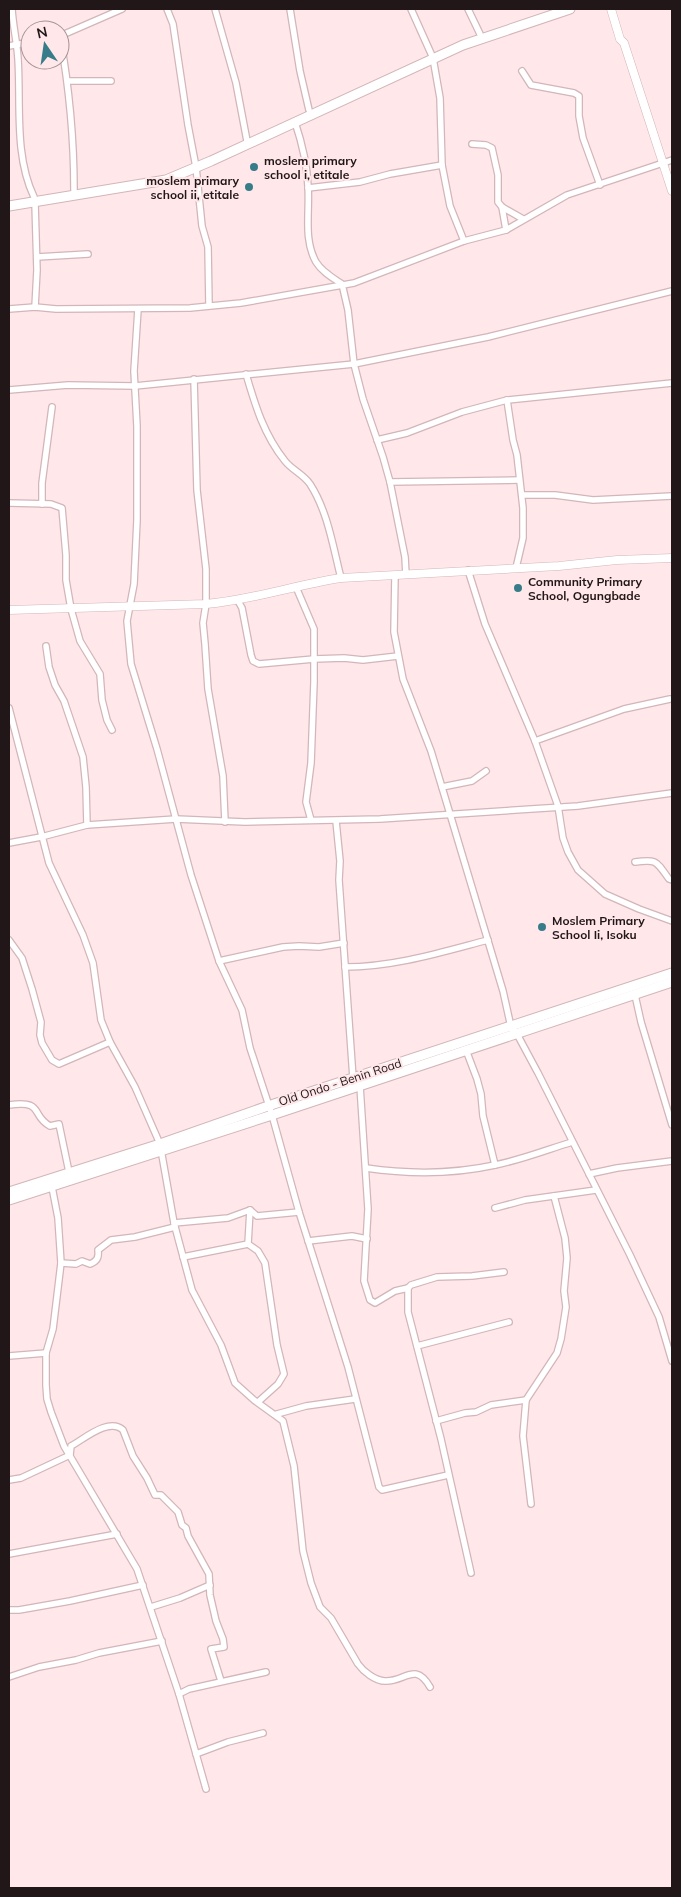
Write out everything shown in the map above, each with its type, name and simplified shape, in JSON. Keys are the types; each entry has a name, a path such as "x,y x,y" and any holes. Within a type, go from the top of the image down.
{"main road":[{"path":"9,206 74,190 153,177 196,164 295,122 480,34 557,9"},
{"path":"9,201 34,200 166,180 309,110 433,56 474,40 570,9"},
{"name":"Old Ondo - Benin Road","path":"9,1192 69,1172 272,1115 360,1086 466,1050 514,1030 672,973"},
{"name":"Old Ondo - Benin Road","path":"9,1200 52,1187 268,1106 353,1078 635,995 672,982"}],"street":[{"path":"12,9 24,166 34,200 37,257 35,307"},
{"path":"70,32 122,9"},
{"path":"168,9 174,24 188,125 196,164 202,226 208,247 209,305"},
{"path":"215,9 236,82 247,141"},
{"path":"290,9 309,110"},
{"path":"411,9 433,56 440,98 442,165 450,206 464,241"},
{"path":"468,9 480,34"},
{"path":"611,9 620,39 624,43"},
{"path":"615,9 624,33 624,43 672,192"},
{"path":"9,46 20,44"},
{"path":"66,70 74,156 74,190"},
{"path":"522,71 531,84 574,93 579,96 579,116 583,138 600,185"},
{"path":"68,81 111,81"},
{"path":"295,122 303,145 308,188 308,226 312,252 322,270 342,284 348,310 354,364 363,399 390,482 405,557 406,575"},
{"path":"472,144 486,145 492,148 498,175 498,202 502,207 523,219"},
{"path":"9,309 35,307 56,309 190,308 241,303 354,283 464,241 506,230 567,195 672,160"},
{"path":"308,188 360,182 390,174 442,165"},
{"path":"502,207 506,230"},
{"path":"37,257 88,254"},
{"path":"9,390 68,386 136,386 354,364 488,337 672,291"},
{"path":"138,309 134,371 136,386 137,520 134,584 127,621 131,664 191,875 219,961 242,1010 250,1048 348,1367 380,1489 448,1475"},
{"path":"246,374 264,430 285,461 309,483 325,514 341,578"},
{"path":"194,379 197,490 206,569 206,604 203,623 208,689 222,776 225,822"},
{"path":"377,440 407,433 479,406 507,400 672,383"},
{"path":"507,400 522,495 523,538 516,568"},
{"path":"42,504 42,483 52,406"},
{"path":"390,482 519,480"},
{"path":"522,495 555,495 593,500 672,496"},
{"path":"9,502 51,504 62,508 66,580 71,609 80,641 100,674 102,700 112,730"},
{"path":"9,610 130,608 206,604 238,601 296,586 341,578 672,558"},
{"path":"468,570 485,624 535,741 558,806 563,838 578,870 604,894 672,921"},
{"path":"395,575 394,632 403,679 431,751 451,814 514,1030 654,1304 672,1361"},
{"path":"296,586 314,629 311,762 306,802 311,820"},
{"path":"238,601 242,608 254,661 260,664 314,659 344,658 364,660 398,656"},
{"path":"46,646 49,667 55,685 64,701 83,757 87,825"},
{"path":"535,741 624,709 670,699"},
{"path":"9,708 49,863 94,964 101,1020 110,1042 135,1087 160,1147 174,1225 192,1290 221,1345 235,1384 284,1420 297,1485 303,1551 311,1583 320,1607 332,1618 363,1671 387,1682 411,1674 418,1674 425,1679 430,1687"},
{"path":"442,787 472,781 486,770"},
{"path":"9,843 87,825 176,819 225,822 336,821 518,811 558,806 578,806 672,794"},
{"path":"336,821 353,1078"},
{"path":"635,862 651,860 656,862 669,879 672,880"},
{"path":"9,940 22,958 26,969 41,1022 40,1035 42,1043 52,1060 59,1064 110,1042"},
{"path":"345,967 394,962 488,940"},
{"path":"219,961 283,947 319,947 344,943"},
{"path":"635,995 641,1022 670,1113 672,1125"},
{"path":"466,1050 481,1094 483,1116 495,1165"},
{"path":"360,1086 368,1209 364,1280 370,1300 375,1303 395,1291 438,1277 472,1276 504,1272"},
{"path":"9,1105 30,1104 38,1110 43,1122 50,1126 59,1124 69,1172"},
{"path":"366,1168 396,1172 470,1169 495,1165 572,1142"},
{"path":"589,1174 672,1161"},
{"path":"52,1187 58,1218 61,1263 53,1329 46,1353 47,1399 57,1430 70,1455 130,1554 144,1585 206,1789"},
{"path":"495,1208 525,1200 596,1190"},
{"path":"531,1504 523,1436 526,1400 557,1352 566,1308 564,1291 567,1258 564,1231 554,1196"},
{"path":"250,1210 257,1216 299,1212"},
{"path":"61,1263 76,1264 82,1261 90,1264 96,1262 98,1250 111,1240 135,1237 174,1225 228,1218 250,1210"},
{"path":"248,1244 250,1210"},
{"path":"308,1241 352,1236 367,1239"},
{"path":"183,1257 248,1244 258,1252 265,1263 275,1335 284,1374 278,1384 258,1402"},
{"path":"408,1288 408,1312 436,1421 471,1573"},
{"path":"417,1346 510,1322"},
{"path":"9,1356 46,1353"},
{"path":"277,1414 306,1406 355,1399"},
{"path":"436,1421 476,1412 491,1405 526,1400"},
{"path":"70,1455 71,1446 95,1432 110,1426 120,1427 123,1430 133,1456 148,1478 155,1495 161,1495 178,1512 182,1525 186,1528 188,1536 209,1574 210,1595 216,1621 224,1639 224,1647 211,1649 222,1681"},
{"path":"9,1480 21,1478 70,1455"},
{"path":"9,1554 117,1534"},
{"path":"9,1610 19,1610 144,1585"},
{"path":"151,1607 180,1598 210,1585"},
{"path":"9,1677 99,1653 162,1641"},
{"path":"178,1694 188,1689 266,1672"},
{"path":"196,1754 228,1742 263,1733"}],"place":[{"name":"moslem primary school i, etitale","path":"254,167"},
{"name":"moslem primary school ii, etitale","path":"249,187"},
{"name":"Community Primary School, Ogungbade","path":"518,588"},
{"name":"Moslem Primary School Ii, Isoku","path":"542,927"}]}
